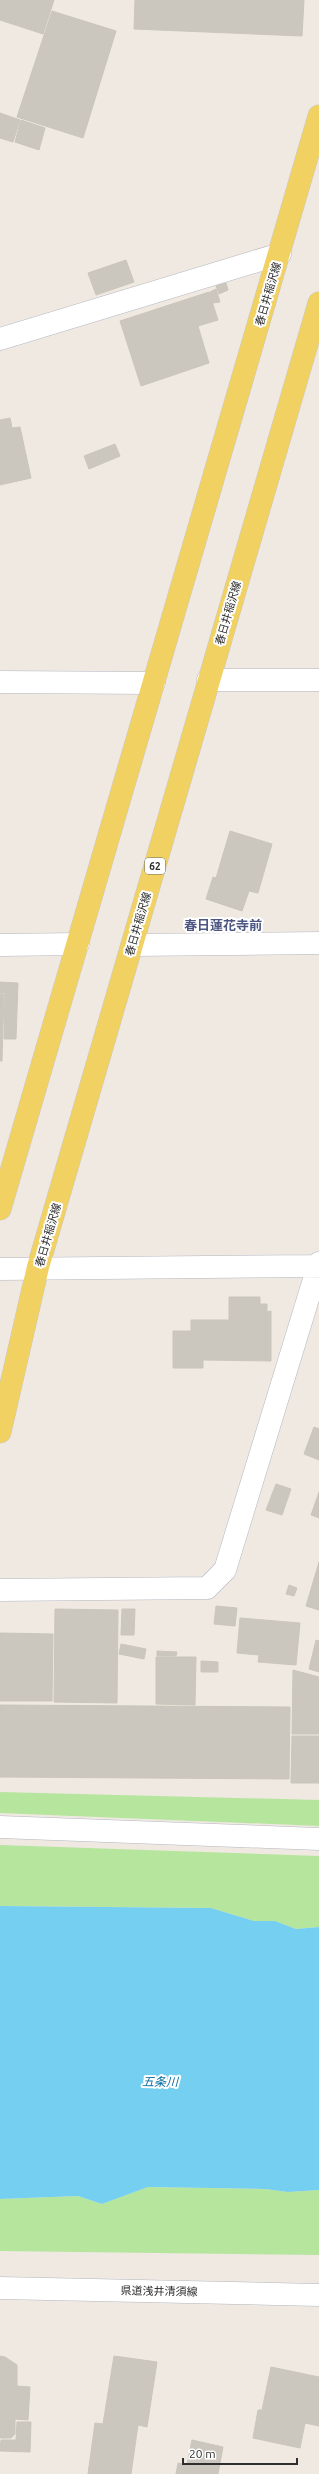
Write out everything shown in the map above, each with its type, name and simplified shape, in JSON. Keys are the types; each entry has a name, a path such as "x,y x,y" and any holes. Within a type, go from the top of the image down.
{"main road":[{"name":"春日井稲沢線","path":"0,1210 319,116"},
{"name":"春日井稲沢線","path":"0,1432 38,1268 208,680 317,314"}],"street":[{"path":"0,339 280,254"},
{"path":"208,680 319,680"},
{"path":"0,682 154,683"},
{"path":"132,945 319,943"},
{"path":"0,945 78,944"},
{"path":"0,1269 319,1265 226,1570 207,1588 0,1590"},
{"path":"0,1827 319,1839"},
{"name":"県道浅井清須線","path":"0,2288 319,2295"}],"green space":[{"path":"0,1792 319,1800 319,1826 0,1813"},
{"path":"0,1845 319,1856 319,1927 296,1929 275,1921 254,1921 211,1908 0,1906"},
{"path":"148,2187 265,2189 288,2192 319,2190 319,2255 0,2251 0,2199 78,2196 102,2204"}],"water":[{"name":"五条川","path":"0,1906 211,1908 254,1921 275,1921 296,1929 319,1927 319,2190 288,2192 265,2189 148,2187 102,2204 78,2196 0,2199"}],"building":[{"path":"0,0 54,0 43,34 0,20"},
{"path":"135,0 304,0 302,36 134,29"},
{"path":"52,11 116,31 83,138 17,117"},
{"path":"0,113 20,120 13,142 0,138"},
{"path":"21,120 45,128 39,150 15,142"},
{"path":"126,260 134,282 96,295 88,273"},
{"path":"226,283 228,290 219,294 216,286"},
{"path":"216,289 220,302 213,303 210,292"},
{"path":"209,292 218,320 198,326 209,363 141,386 120,321"},
{"path":"10,418 12,428 20,427 31,478 0,485 0,420"},
{"path":"115,444 120,456 89,469 84,456"},
{"path":"230,831 272,844 258,893 249,891 242,911 206,899 213,877 216,878"},
{"path":"0,982 18,983 16,1039 4,1039 5,993 0,993"},
{"path":"0,994 4,994 2,1061 0,1061"},
{"path":"229,1297 260,1297 260,1304 267,1304 267,1312 271,1311 271,1361 203,1360 203,1368 173,1368 173,1331 191,1331 191,1320 229,1320"},
{"path":"314,1427 319,1429 319,1460 304,1454"},
{"path":"276,1484 291,1489 282,1515 266,1510"},
{"path":"319,1492 319,1518 311,1515"},
{"path":"319,1562 319,1610 306,1606"},
{"path":"289,1585 297,1588 294,1596 286,1594"},
{"path":"216,1606 237,1608 235,1626 214,1624"},
{"path":"55,1609 118,1610 117,1703 54,1702"},
{"path":"122,1609 135,1609 134,1635 121,1635"},
{"path":"240,1618 300,1623 296,1665 258,1662 259,1655 237,1653"},
{"path":"0,1633 53,1634 52,1701 0,1701"},
{"path":"316,1640 319,1641 319,1672 309,1669"},
{"path":"121,1644 146,1649 144,1659 119,1654"},
{"path":"157,1651 177,1652 176,1656 157,1656"},
{"path":"156,1657 196,1657 195,1705 156,1704"},
{"path":"201,1661 218,1662 218,1672 201,1672"},
{"path":"293,1670 319,1677 319,1734 292,1734"},
{"path":"0,1705 290,1707 289,1779 0,1777"},
{"path":"292,1736 319,1736 319,1783 291,1783"},
{"path":"0,2356 5,2357 17,2365 17,2386 30,2387 28,2420 15,2419 15,2434 11,2438 0,2438"},
{"path":"114,2356 157,2362 147,2427 138,2425 131,2474 88,2474 95,2423 103,2424"},
{"path":"271,2367 319,2377 319,2426 305,2423 300,2448 253,2438 258,2410 262,2410"},
{"path":"17,2422 31,2422 30,2452 0,2451 1,2440 16,2440"},
{"path":"192,2440 223,2447 218,2474 176,2474 178,2463 187,2465"}],"district":[{"name":"春日蓮花寺前","path":"223,925"}]}
